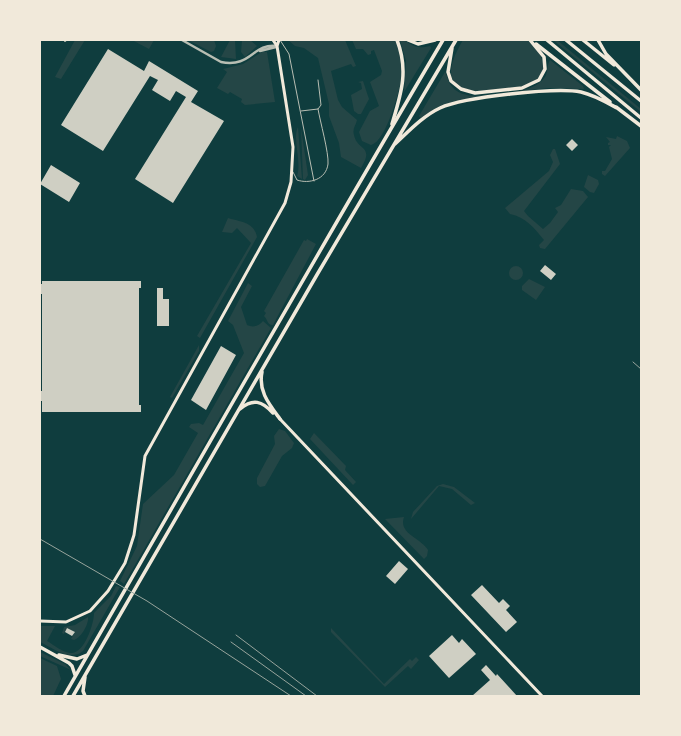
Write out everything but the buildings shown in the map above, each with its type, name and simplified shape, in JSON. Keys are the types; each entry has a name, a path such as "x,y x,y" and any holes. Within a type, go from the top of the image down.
{"main road":[{"path":"40,621 66,622 90,611 108,591 125,563 134,535 145,456 276,222 289,192 292,172 293,147 277,46 273,40"},
{"path":"277,46 280,40"},
{"path":"391,129 400,97 404,71 397,40"},
{"path":"408,40 418,44 436,40"},
{"path":"64,696 319,254 352,194 444,40"},
{"path":"454,42 449,59 449,76 455,86 475,93 522,88 539,80 544,72 545,61 542,54 531,40"},
{"path":"531,40 641,126"},
{"path":"547,40 641,118"},
{"path":"566,40 641,101"},
{"path":"583,40 620,69"},
{"path":"598,40 606,54 641,90"},
{"path":"73,696 262,368 454,42"},
{"path":"391,147 428,115 441,107 464,100 569,90 590,94 617,108"},
{"path":"262,368 260,379 262,392 280,419"},
{"path":"237,412 249,403 258,402 266,406 280,419 542,696"},
{"path":"40,647 72,666 75,676"},
{"path":"54,654 77,659 88,654"},
{"path":"85,676 83,691 85,696"}],"street":[{"path":"182,40 221,62 227,63 245,60 257,51 277,46"}],"lane":[{"path":"280,40 289,50 314,181"},
{"path":"300,112 318,108 321,105 322,100 318,80"},
{"path":"292,172 296,180 314,181 326,173 328,164 318,108"}],"shaded area":[{"path":"75,40 85,40 61,79 55,77"},
{"path":"132,40 154,40 149,49"},
{"path":"188,40 214,40 216,46 214,51 211,52"},
{"path":"230,40 235,40 236,59 221,57"},
{"path":"242,40 250,40 257,46 245,57 241,52"},
{"path":"288,40 345,40 356,66 353,67 351,64 331,71 338,100 342,107 357,120 354,135 358,144 366,152 365,161 361,168 341,157 339,143 329,116 329,104 318,58 304,48 295,46"},
{"path":"352,40 395,40 401,61 401,80 392,114 382,135 377,142 371,145 362,141 359,132 370,111 379,106 370,82 381,75 382,71 374,50 368,55 363,49 356,49"},
{"path":"400,40 404,40 415,46 430,46 431,48 404,92 406,61"},
{"path":"463,40 527,40 539,53 543,66 542,73 532,83 519,87 473,91 460,87 454,82 451,70 456,54"},
{"path":"553,40 557,40 641,109 641,112"},
{"path":"262,52 267,52 275,102 245,105 241,102 242,99 230,92 228,94 217,88 227,72 223,69 243,64"},
{"path":"550,60 583,86 584,89 548,88 512,92 532,87 539,83 546,75"},
{"path":"445,72 452,87 462,93 476,96 501,94 473,97 455,101 438,107 421,118 419,116"},
{"path":"363,81 369,99 361,114 358,114 354,111 351,95 362,89 361,83 358,82"},
{"path":"298,127 302,179 297,176 298,164 296,132"},
{"path":"301,128 308,175 305,180 303,179"},
{"path":"617,136 627,141 630,148 605,176 602,174 602,171 605,171 612,159 609,147 611,145 608,145 610,142 606,137 616,139"},
{"path":"553,149 555,149 560,164 524,211 543,229 550,223 558,212 555,208 561,205 571,189 583,191 588,197 545,249 540,248 539,245 544,240 533,227 525,220 516,215 510,214 505,208 549,171 553,162 550,155"},
{"path":"588,175 598,180 599,184 594,193 590,192 584,187"},
{"path":"228,218 250,225 257,237 200,338 197,336 251,243 237,228 232,233 222,232"},
{"path":"307,239 316,244 273,325 271,325 264,316 266,313 264,311 304,240 306,241"},
{"path":"516,266 521,268 523,273 521,278 516,280 511,278 509,273 511,268"},
{"path":"529,279 545,287 536,300 522,290 522,286"},
{"path":"248,283 252,286 241,307 247,325 256,326 263,321 271,328 124,584 120,581 137,546 143,504 174,475 198,433 189,427 191,424 199,423 203,425 244,353 233,325 228,321"},
{"path":"199,345 199,351 172,398 170,397"},
{"path":"279,429 285,431 294,443 292,448 282,456 265,486 260,487 257,484 257,478 275,444 274,436"},
{"path":"314,433 346,466 345,470 356,482 353,485 310,439"},
{"path":"443,484 454,487 475,503 471,505 452,489 439,486 411,519 413,512 437,486"},
{"path":"404,517 404,528 428,550 427,556 424,559 385,519"},
{"path":"116,586 120,587 83,651 78,654 67,655 40,642 40,626 55,626 47,641 61,650 70,653 80,649 90,631 94,613 111,596"},
{"path":"88,617 86,627 77,639 71,639 75,632 67,628 64,634 62,633 64,627 75,625"},
{"path":"331,628 384,684 410,659 412,661 416,657 419,660 411,669 408,666 385,687 331,632"},
{"path":"40,652 65,664 71,670 40,656"},
{"path":"40,658 57,666 61,679 53,696 40,696"}],"railway":[{"path":"633,362 641,369"},
{"path":"40,539 147,601 291,696"},
{"path":"236,635 317,696"},
{"path":"231,642 306,696"}]}
